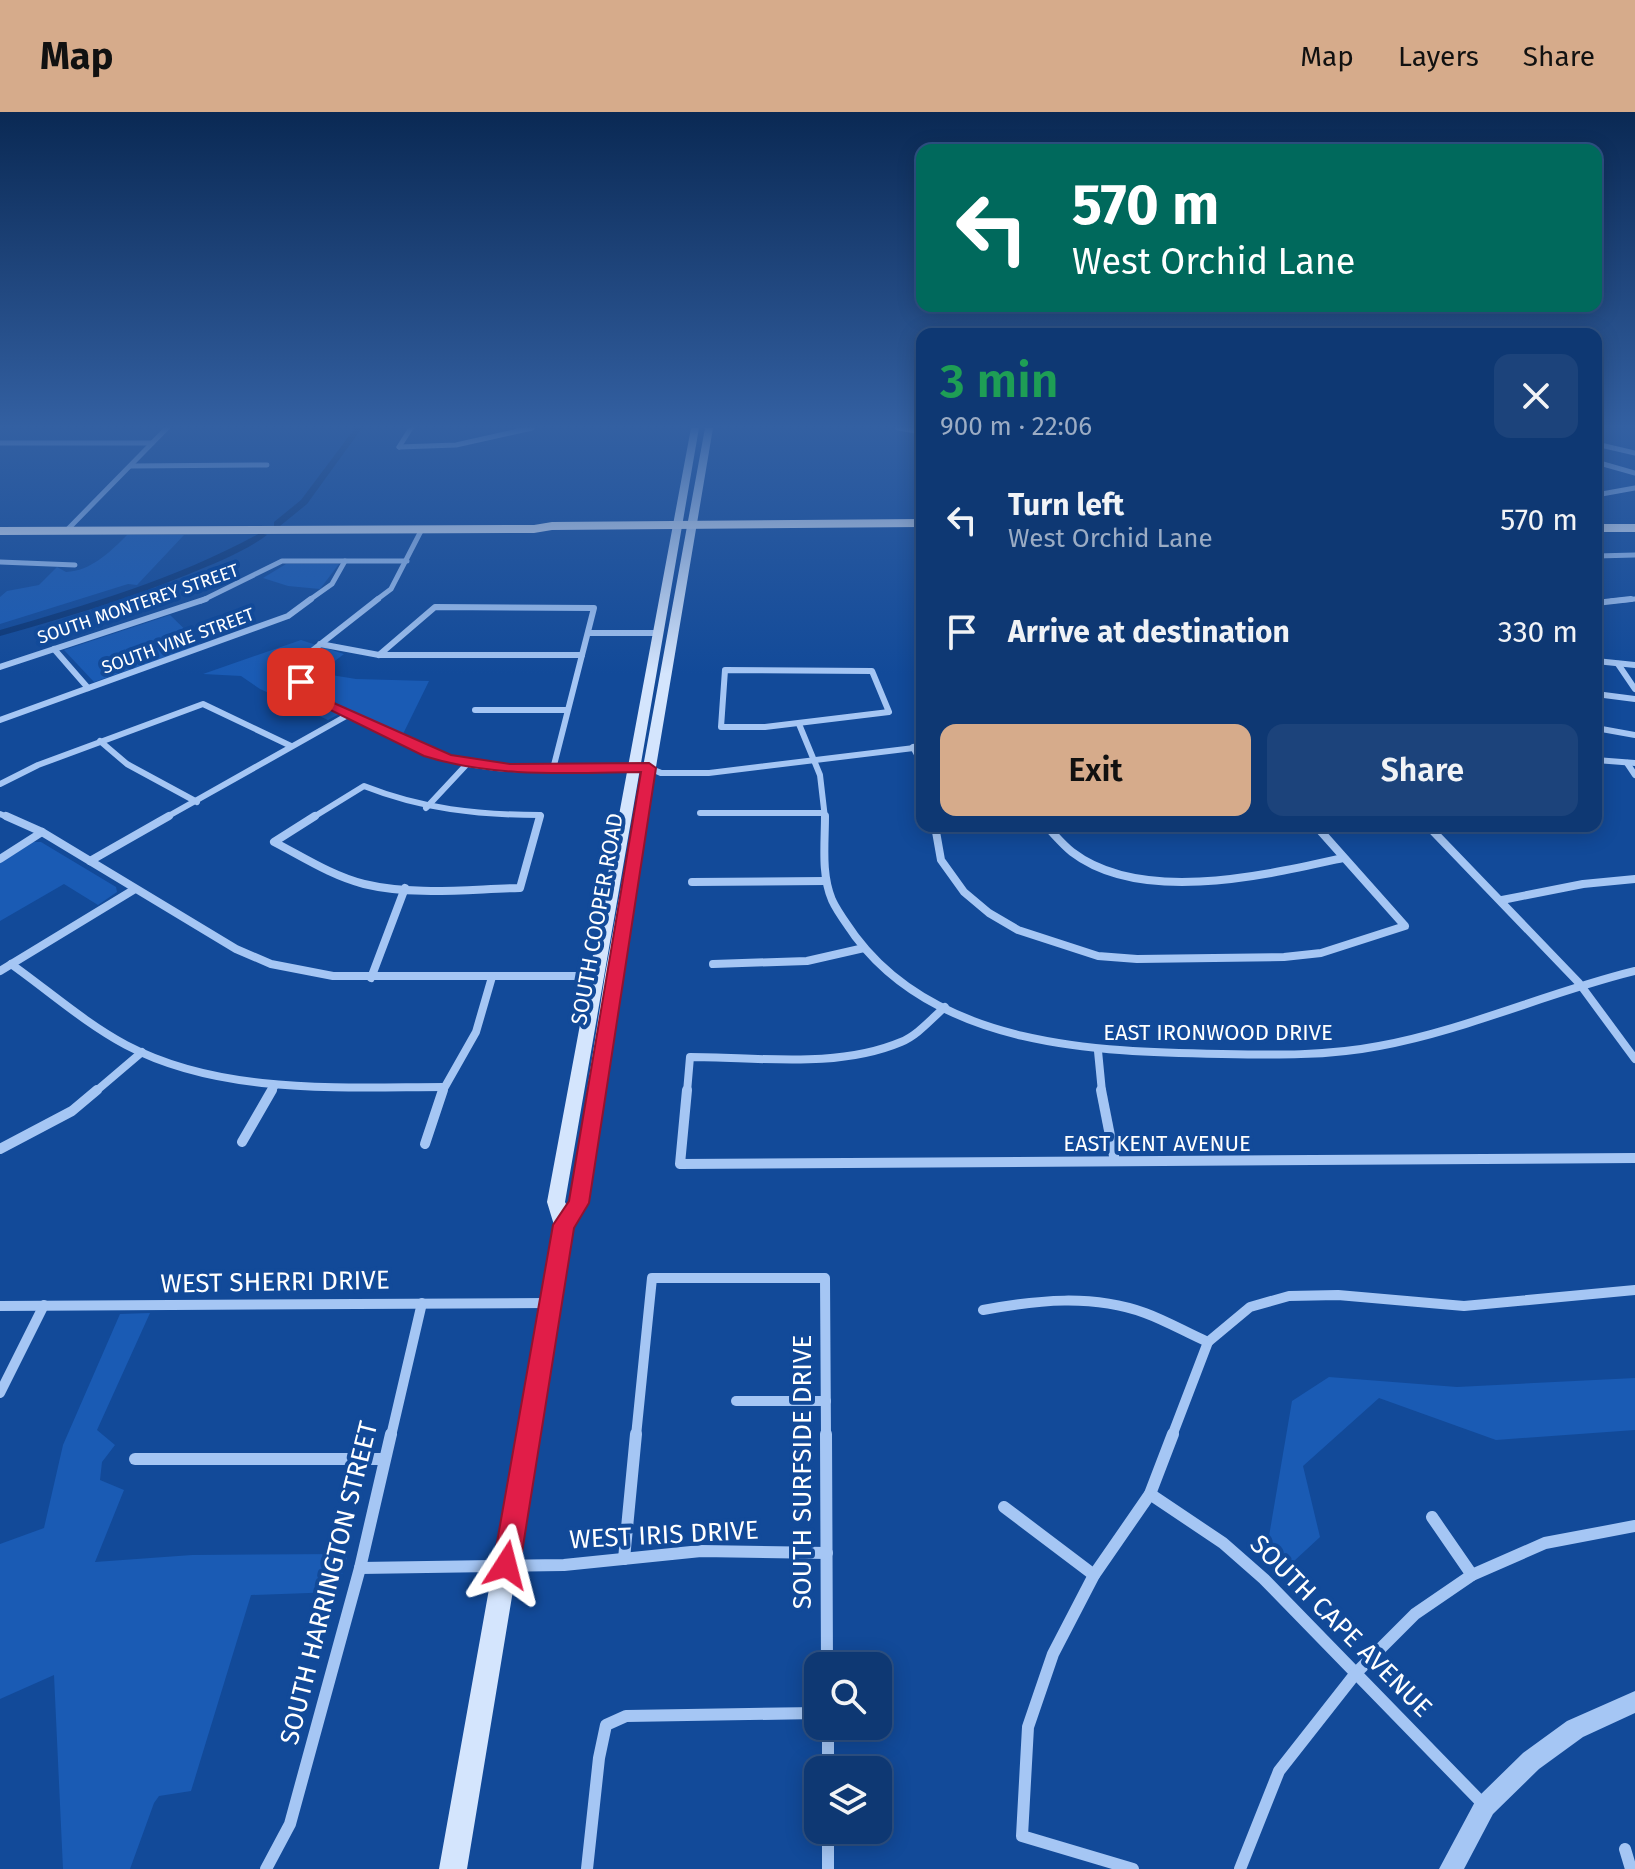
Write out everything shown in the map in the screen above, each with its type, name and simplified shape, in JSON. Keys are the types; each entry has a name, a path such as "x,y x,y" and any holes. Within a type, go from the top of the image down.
{"main road":[{"name":"SOUTH COOPER ROAD","path":"685,529 687,510"},
{"name":"SOUTH COOPER ROAD","path":"453,1869 564,1225 556,1202 605,976 690,510"},
{"path":"1602,520 1635,520"},
{"path":"890,528 916,524"},
{"path":"0,531 534,529 551,532 890,528 916,531"},
{"path":"1602,528 1635,528"}],"street":[{"path":"67,530 87,510"},
{"path":"422,529 391,589 320,644 299,672 303,688 315,698 429,753 468,763 553,769 642,768 660,773 697,773 916,747"},
{"path":"1602,556 1635,555"},
{"name":"SOUTH MONTEREY STREET","path":"0,667 205,600 282,561 345,561"},
{"path":"345,561 407,561"},
{"name":"SOUTH VINE STREET","path":"0,720 288,616 325,591 345,561"},
{"path":"0,562 75,565"},
{"path":"1602,602 1635,599"},
{"path":"379,655 435,607 594,608 553,769"},
{"path":"588,633 666,633"},
{"path":"320,644 379,655 582,655"},
{"path":"54,649 88,688"},
{"path":"1602,662 1635,665"},
{"path":"1618,664 1635,689"},
{"path":"725,670 872,671 889,712 799,724 721,727 725,670"},
{"path":"1602,695 1635,699"},
{"path":"0,784 20,772 203,704 291,746"},
{"path":"475,710 567,710"},
{"path":"90,861 348,715"},
{"name":"EAST IRONWOOD DRIVE","path":"799,724 824,791 825,881 837,910 864,948 895,975 945,1007 1021,1037 1098,1051 1138,1054 1307,1054 1357,1050 1402,1041 1579,983 1635,971"},
{"path":"1602,729 1635,735"},
{"path":"100,741 127,764 197,802"},
{"path":"1602,761 1631,763 1635,775"},
{"path":"426,808 468,763"},
{"path":"364,786 426,808 477,815 540,815 520,888 405,888 364,884 330,871 274,842 364,786"},
{"path":"700,813 824,813"},
{"path":"0,814 42,832 236,949 271,964 333,976 371,978 605,976"},
{"path":"0,859 42,832"},
{"path":"936,832 941,860 964,892 989,913 1018,930 1098,956 1284,957 1321,953 1405,926 1321,832"},
{"path":"1052,832 1065,846 1086,860 1136,877 1256,877 1343,858"},
{"path":"1434,832 1579,983 1635,1059"},
{"path":"1502,900 1583,884 1635,879"},
{"path":"692,882 825,881"},
{"path":"371,978 405,888"},
{"path":"0,971 135,889"},
{"path":"713,964 795,964 826,960 864,948"},
{"path":"11,964 101,1028 142,1052 216,1074 275,1085 444,1087"},
{"path":"425,1144 444,1087 476,1032 492,977"},
{"name":"EAST KENT AVENUE","path":"945,1007 905,1041 875,1051 839,1056 690,1057 680,1164 1635,1158"},
{"path":"1098,1051 1101,1088 1115,1161"},
{"path":"1,1150 72,1111 142,1052"},
{"path":"242,1142 275,1085"},
{"name":"SOUTH SURFSIDE DRIVE","path":"624,1559 652,1278 825,1278 827,1652"},
{"path":"1133,1869 1022,1836 1028,1727 1053,1654 1094,1575 1150,1494 1208,1342 1231,1319 1267,1300 1315,1294 1464,1306 1512,1304 1560,1294 1635,1290"},
{"path":"983,1310 1027,1302 1107,1303 1146,1313 1208,1342"},
{"name":"SOUTH HARRINGTON STREET","path":"266,1869 290,1824 360,1568 383,1459 422,1303"},
{"name":"WEST SHERRI DRIVE","path":"0,1306 550,1303"},
{"path":"0,1393 44,1305"},
{"path":"736,1401 826,1401"},
{"path":"135,1459 383,1459"},
{"name":"SOUTH CAPE AVENUE","path":"1150,1494 1223,1543 1264,1579 1485,1806"},
{"path":"1004,1507 1094,1575"},
{"path":"1432,1517 1472,1575"},
{"path":"1240,1869 1279,1771 1356,1673 1415,1614 1472,1575 1545,1543 1635,1526"},
{"name":"WEST IRIS DRIVE","path":"360,1568 564,1565 701,1551 827,1553"},
{"path":"1451,1869 1485,1806 1531,1761 1575,1729 1635,1702"},
{"path":"587,1869 599,1758 606,1725 626,1716 804,1713"},
{"path":"828,1844 828,1869"},
{"path":"1625,1849 1631,1869"}],"shaded area":[{"path":"127,535 184,535 137,585 128,584 0,624 0,597 7,591 39,585 57,567 66,572 84,568 107,554"},
{"path":"286,564 339,564 320,589 288,586 263,578"},
{"path":"170,615 201,645 94,682 64,650"},
{"path":"301,640 344,654 319,673 356,679 429,681 403,734 348,709 328,720 260,689 241,676 203,674"},
{"path":"33,842 41,842 116,887 117,892 98,905 64,884 0,921 0,863"},
{"path":"150,1313 97,1430 115,1445 102,1462 100,1480 124,1490 95,1562 192,1555 348,1554 337,1592 251,1595 191,1791 159,1796 130,1869 63,1869 54,1675 0,1699 0,1544 44,1528 63,1445 120,1314"},
{"path":"1329,1377 1457,1387 1635,1378 1635,1430 1496,1440 1379,1398 1303,1466 1320,1537 1293,1562 1268,1542 1292,1401"}],"waterway":[{"path":"277,524 294,510"},
{"path":"0,633 168,580 263,535"}],"route":[{"path":"301,682 307,693 331,707 429,753 449,759 510,768 649,768 597,1074 579,1203 564,1225 506,1565"}]}
